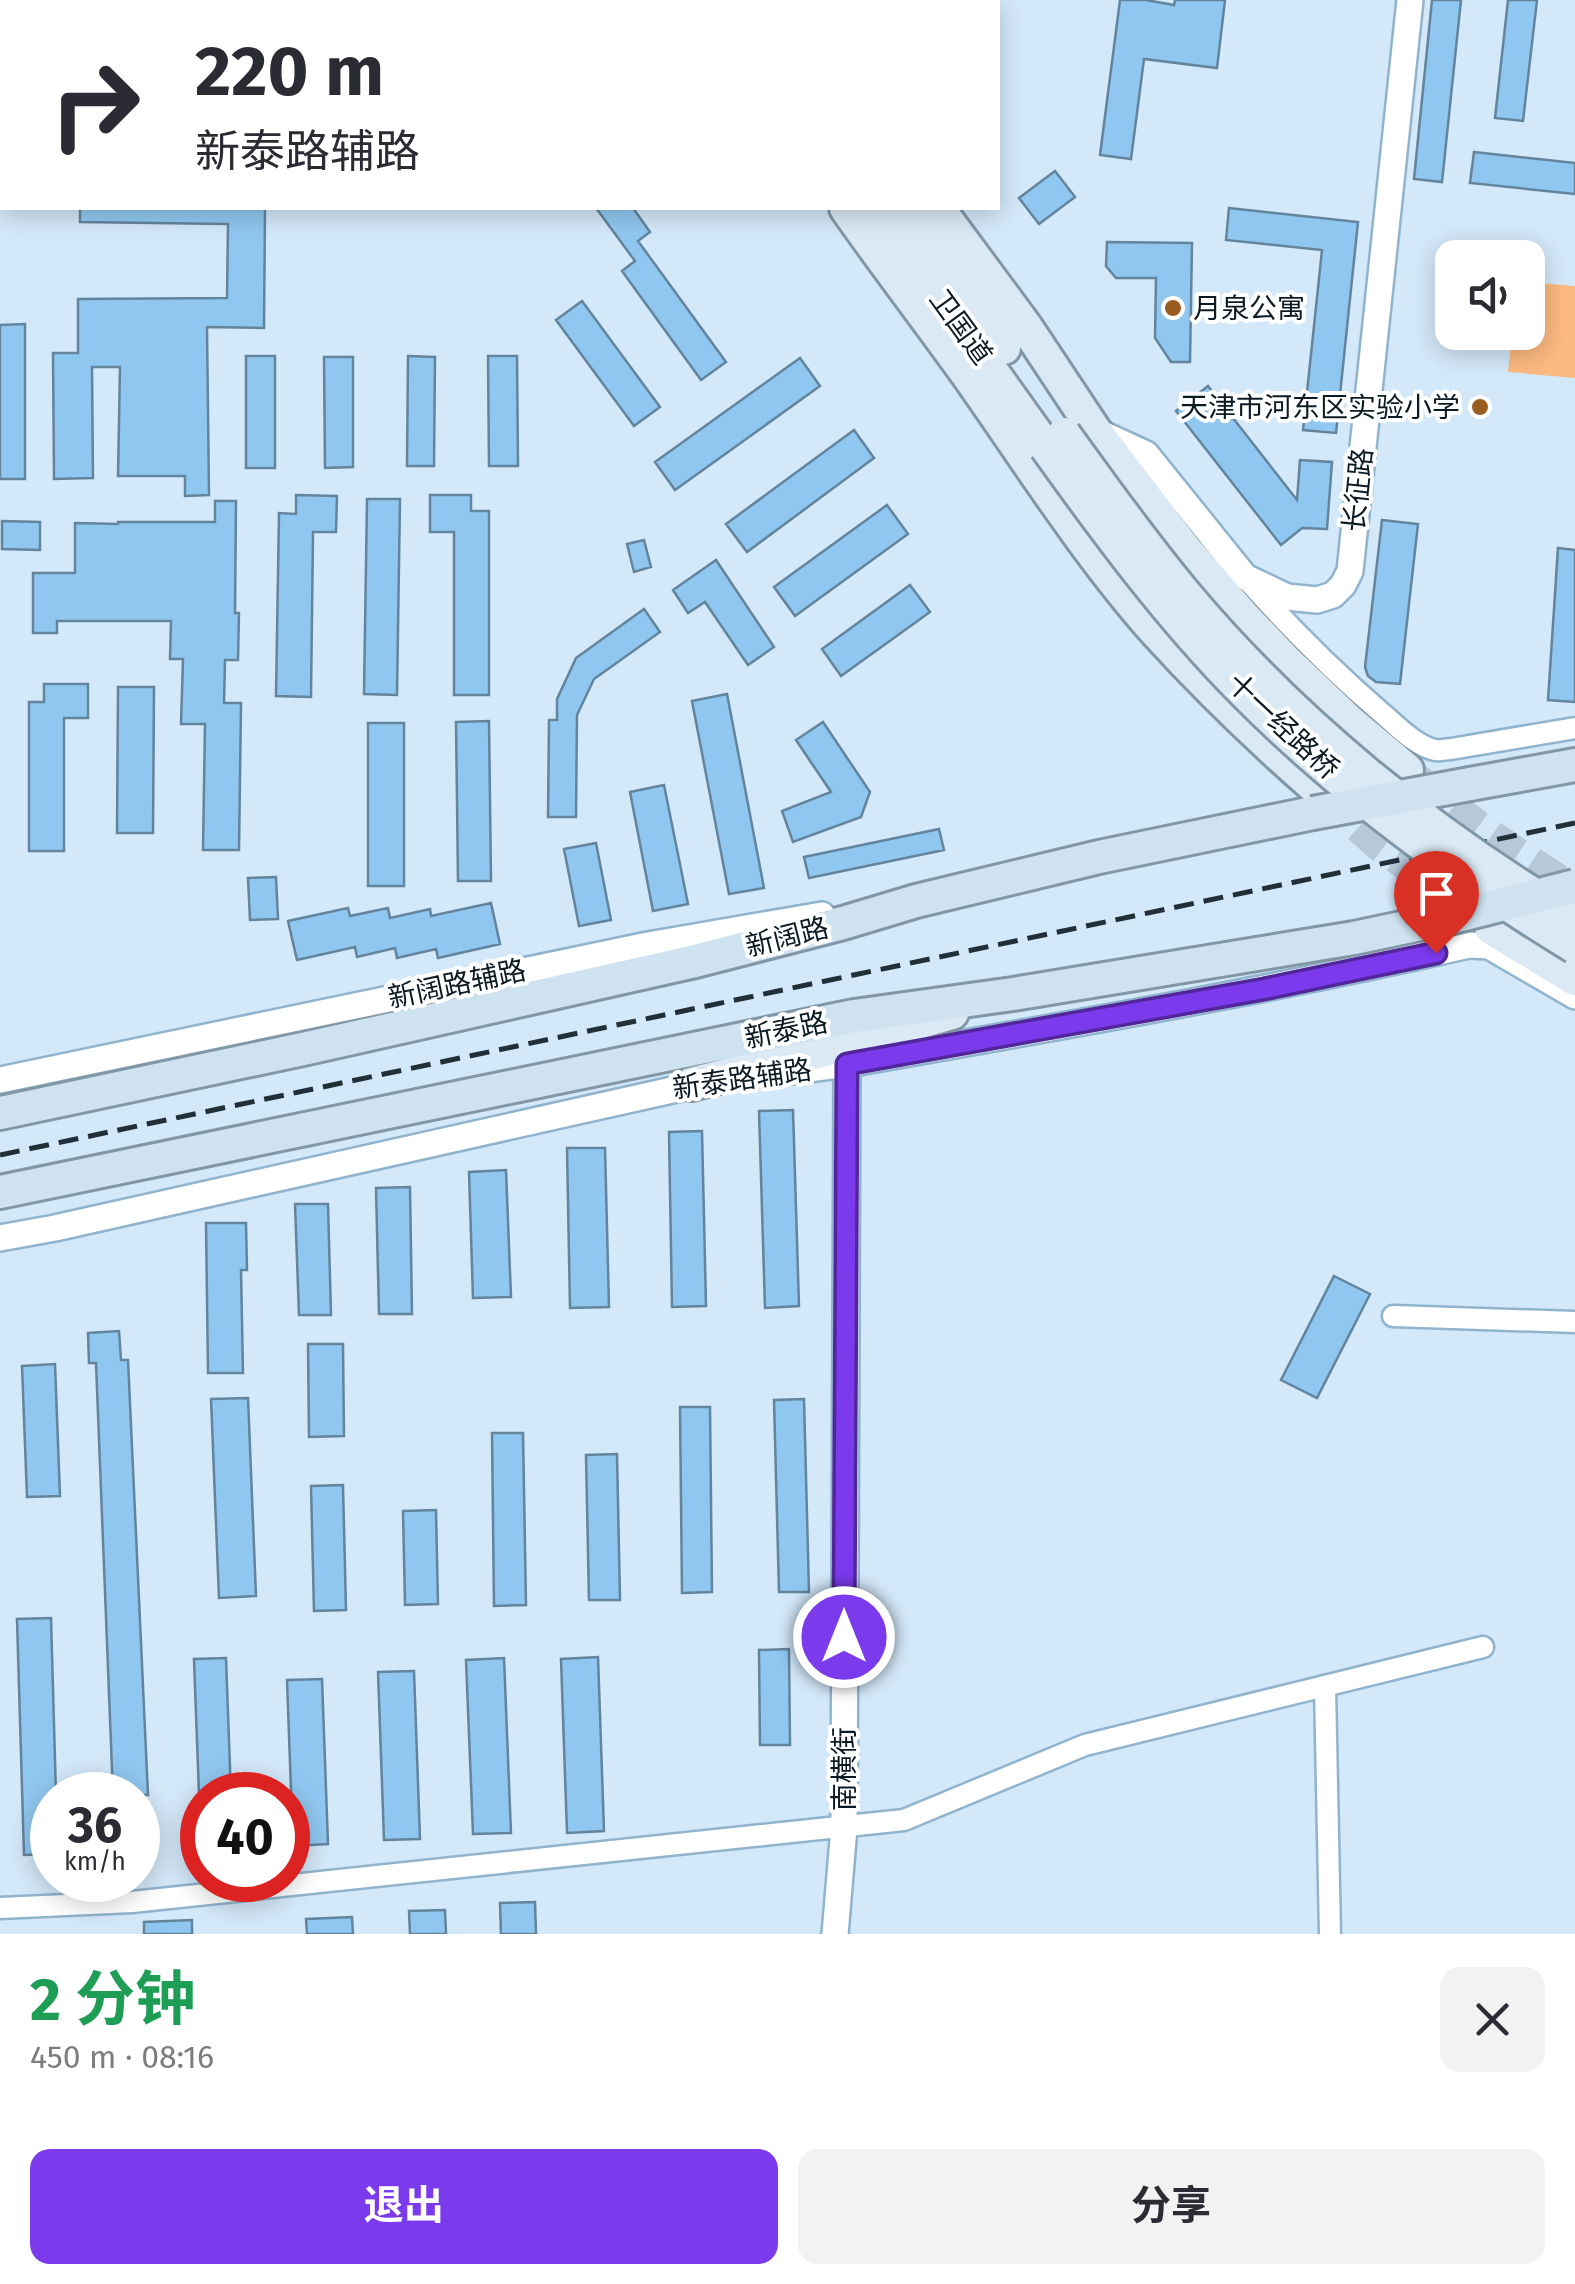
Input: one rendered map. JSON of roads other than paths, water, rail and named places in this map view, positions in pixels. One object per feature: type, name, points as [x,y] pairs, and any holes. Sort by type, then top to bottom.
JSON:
[{"type":"highway","name":"新阔路","points":[[0,1113],[690,962],[1314,801],[1470,784],[1575,764]]},
{"type":"highway","name":"新泰路","points":[[0,1192],[854,1016],[1354,938],[1575,886]]},
{"type":"main road","points":[[847,210],[968,376],[1184,548],[1243,616],[1337,710],[1406,770]]},
{"type":"main road","name":"卫国道","points":[[877,210],[1060,447]]},
{"type":"main road","name":"卫国道","points":[[905,210],[1060,447]]},
{"type":"main road","points":[[939,210],[1026,327],[1060,447],[1112,579],[1156,632],[1314,801]]},
{"type":"main road","name":"十一经路桥","points":[[1060,447],[1258,673],[1367,773],[1442,832],[1575,920]]},
{"type":"main road","name":"十一经路桥","points":[[1060,447],[1107,532],[1242,690],[1415,841],[1575,947]]},
{"type":"main road","points":[[1490,937],[1575,978]]},
{"type":"main road","points":[[691,1084],[829,1049],[1013,994]]},
{"type":"street","name":"长征路","points":[[1060,447],[1146,454],[1245,578],[1288,597],[1317,600],[1333,594],[1343,584],[1350,570],[1410,0]]},
{"type":"street","points":[[1245,578],[1354,690],[1420,743],[1435,750],[1575,728]]},
{"type":"street","name":"新阔路辅路","points":[[0,1080],[648,945],[916,901]]},
{"type":"street","points":[[1490,937],[1575,996]]},
{"type":"street","name":"新泰路辅路","points":[[0,1238],[691,1084],[847,1064],[1337,975],[1469,946],[1490,937]]},
{"type":"street","name":"南横街","points":[[835,1934],[844,1828],[847,1064]]},
{"type":"street","points":[[1393,1316],[1575,1322]]},
{"type":"street","points":[[0,1908],[132,1902],[904,1820],[1085,1745],[1483,1646]]},
{"type":"street","points":[[1325,1687],[1330,1934]]},
{"type":"tunnel","points":[[1415,778],[1493,837],[1575,890]]},
{"type":"tunnel","points":[[1323,795],[1378,844],[1488,925]]},
{"type":"railway","points":[[0,1155],[1575,823]]},
{"type":"place","name":"月泉公寓","points":[[1173,308]]},
{"type":"place","name":"天津市河东区实验小学","points":[[1480,407]]}]
